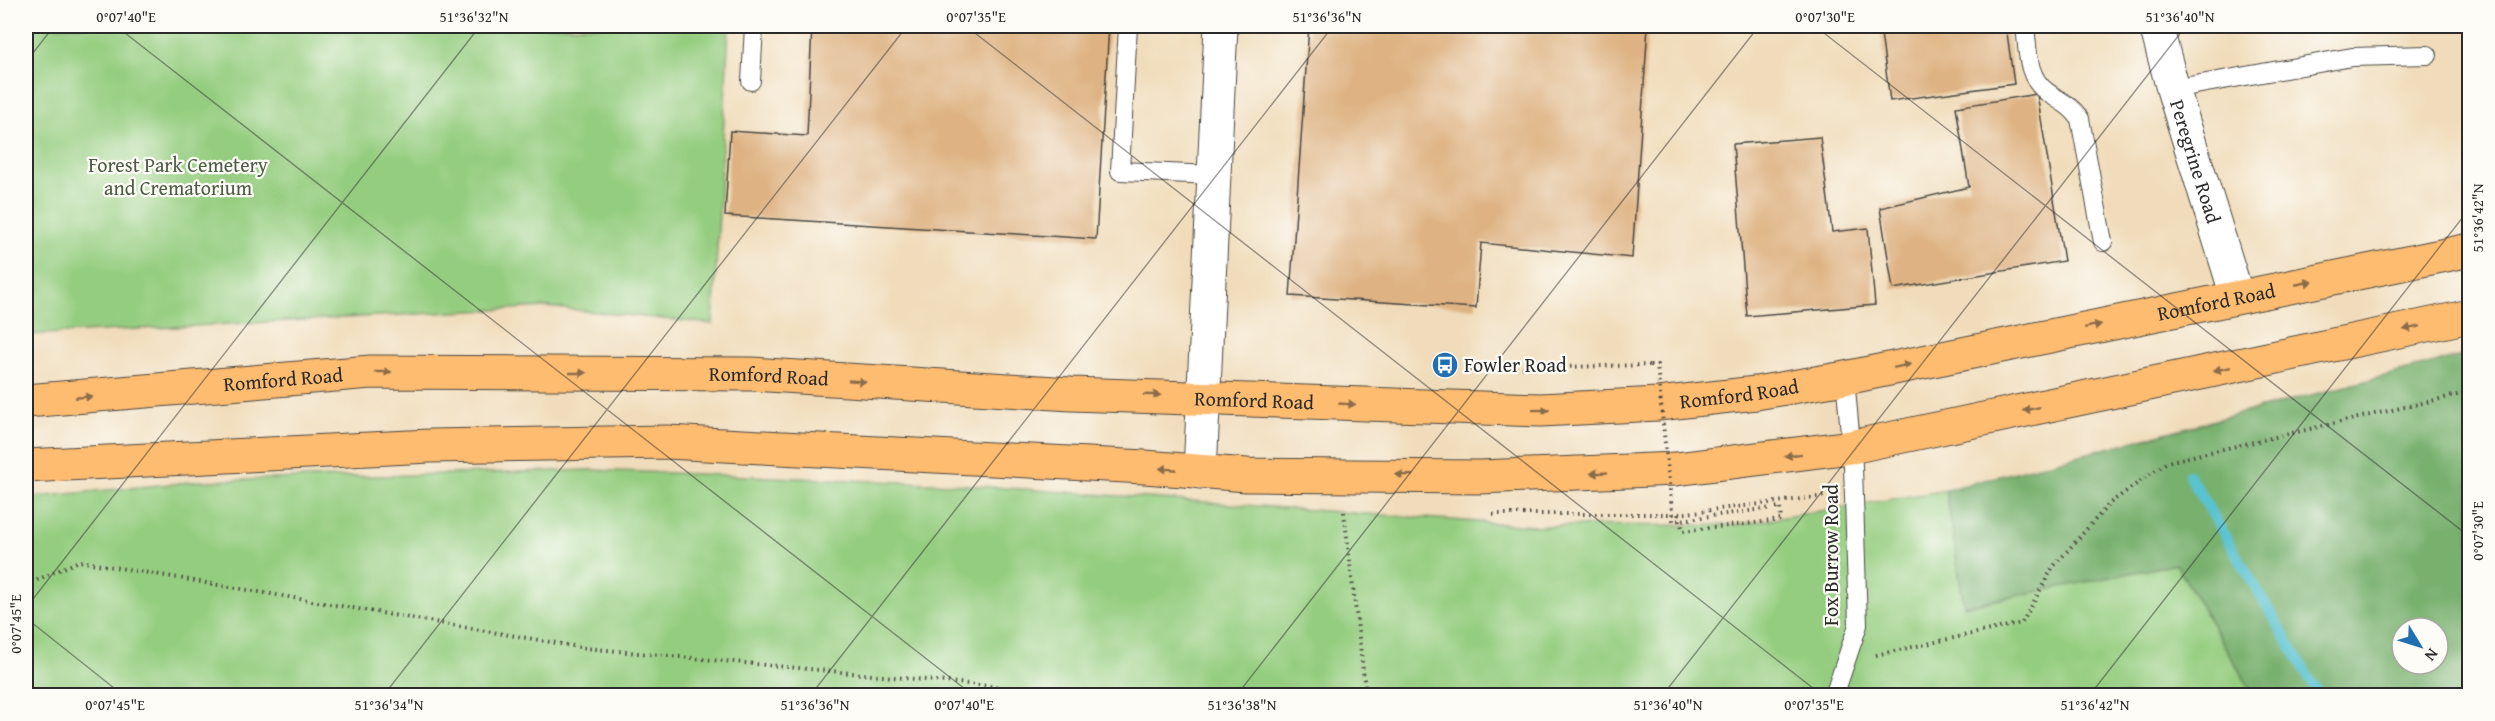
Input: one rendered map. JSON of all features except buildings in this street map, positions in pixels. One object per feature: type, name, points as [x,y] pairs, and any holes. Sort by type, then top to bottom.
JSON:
[{"type":"main road","name":"Romford Road","points":[[26,401],[371,372],[752,374],[1071,394],[1203,397],[1379,406],[1541,410],[1658,404],[1756,393],[1845,378],[2469,250]]},
{"type":"main road","points":[[26,466],[430,446],[668,442],[1145,466],[1247,475],[1480,477],[1676,469],[1851,447],[2469,316]]},
{"type":"street","points":[[1200,472],[1221,26]]},
{"type":"street","name":"Peregrine Road","points":[[2156,26],[2237,296]]},
{"type":"lane","points":[[751,81],[754,26]]},
{"type":"lane","points":[[1128,26],[1120,171],[1214,175]]},
{"type":"lane","points":[[2025,26],[2032,74],[2037,84],[2074,110],[2080,119],[2103,242]]},
{"type":"lane","points":[[2173,88],[2352,57],[2428,55]]},
{"type":"lane","name":"Fox Burrow Road","points":[[1834,696],[1858,625],[1854,493],[1845,378]]},
{"type":"path","points":[[1471,369],[1657,365],[1673,521],[1780,507],[1781,520],[1683,531],[1678,514],[1854,493]]},
{"type":"path","points":[[1846,662],[2022,623],[2053,567],[2110,503],[2167,462],[2469,392]]},
{"type":"path","points":[[1345,518],[1366,696]]},
{"type":"path","points":[[26,585],[79,561],[585,648],[1096,696]]},
{"type":"green space","name":"Forest Park Cemetery and Crematorium","points":[[26,26],[729,26],[713,324],[546,307],[26,335]]},
{"type":"green space","points":[[2469,354],[2469,695],[2254,695],[2176,564],[1964,606],[1946,490]]},
{"type":"green space","points":[[591,470],[953,484],[1534,526],[1737,525],[1946,490],[1964,606],[2176,564],[2254,695],[26,696],[26,498],[201,481]]},
{"type":"waterway","points":[[2189,475],[2320,696]]},
{"type":"place","name":"Fowler Road","points":[[1445,365]]}]
